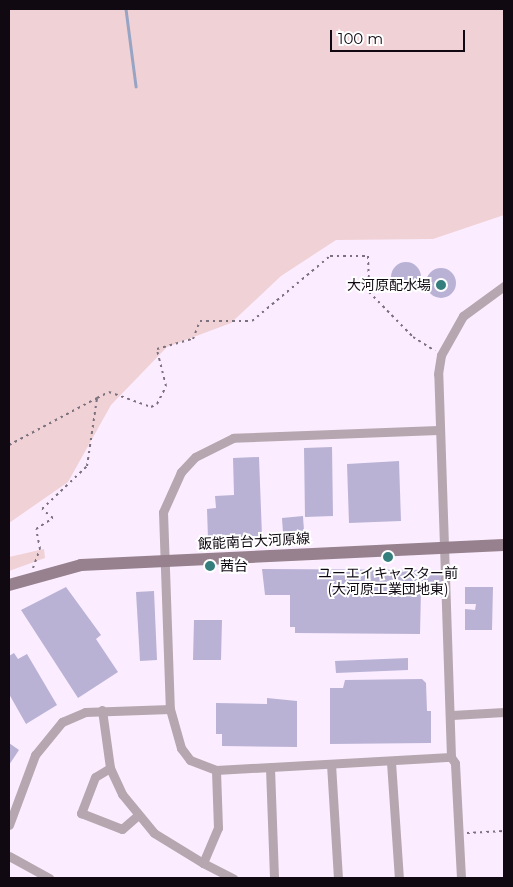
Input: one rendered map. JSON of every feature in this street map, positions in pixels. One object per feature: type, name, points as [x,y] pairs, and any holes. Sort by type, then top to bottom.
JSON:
[{"type":"street","points":[[461,878],[456,763],[451,757],[452,715],[438,430],[441,355],[463,316],[504,286]]},
{"type":"street","points":[[438,430],[234,438],[212,446],[181,472],[169,494],[163,512],[170,709],[181,748],[190,760],[216,770],[391,762],[451,757]]},
{"type":"street","name":"飯能南台大河原線","points":[[9,585],[30,576],[81,565],[504,545]]},
{"type":"street","points":[[9,824],[35,755],[50,732],[72,716],[102,710],[170,709]]},
{"type":"street","points":[[102,710],[110,768],[137,816],[174,849],[233,878]]},
{"type":"street","points":[[452,715],[504,712]]},
{"type":"street","points":[[391,762],[399,878]]},
{"type":"street","points":[[331,764],[338,878]]},
{"type":"street","points":[[110,768],[95,776],[81,813],[122,829],[137,816]]},
{"type":"street","points":[[270,768],[274,878]]},
{"type":"street","points":[[203,863],[218,828],[216,770]]},
{"type":"street","points":[[9,856],[49,878]]},
{"type":"path","points":[[9,446],[109,392],[151,407],[158,404],[166,386],[157,349],[189,341],[200,321],[208,318],[230,324],[252,321],[330,256],[368,256],[369,292],[414,337],[441,355]]},
{"type":"path","points":[[30,576],[40,549],[36,529],[53,518],[42,509],[87,466],[97,398]]},
{"type":"path","points":[[459,833],[504,832]]},
{"type":"shaded area","points":[[9,9],[504,9],[504,215],[433,239],[336,240],[281,276],[231,323],[167,347],[111,405],[68,482],[9,523]]},
{"type":"shaded area","points":[[44,549],[45,558],[9,571],[9,557]]},
{"type":"building","name":"大河原配水場","points":[[406,262],[417,266],[421,277],[417,288],[406,292],[395,288],[391,277],[395,266]]},
{"type":"building","name":"大河原配水場","points":[[441,268],[452,272],[456,283],[452,294],[441,298],[430,294],[426,283],[430,272]]},
{"type":"building","points":[[332,447],[333,516],[305,517],[304,448]]},
{"type":"building","points":[[259,457],[262,536],[208,539],[207,509],[216,508],[215,496],[234,495],[233,458]]},
{"type":"building","points":[[399,461],[401,521],[349,523],[347,464]]},
{"type":"building","points":[[303,516],[304,531],[283,533],[282,518]]},
{"type":"building","points":[[262,569],[442,570],[442,590],[421,590],[420,634],[295,633],[295,627],[290,627],[290,595],[265,595]]},
{"type":"building","points":[[66,587],[101,635],[96,639],[118,672],[78,698],[21,610]]},
{"type":"building","points":[[465,587],[493,587],[492,630],[465,630],[465,609],[475,610],[476,604],[465,604]]},
{"type":"building","points":[[154,591],[157,660],[140,661],[136,592]]},
{"type":"building","points":[[194,620],[222,620],[221,660],[193,660]]},
{"type":"building","points":[[14,653],[18,659],[27,654],[57,705],[26,724],[9,694],[9,656]]},
{"type":"building","points":[[408,658],[408,670],[336,673],[335,661]]},
{"type":"building","points":[[422,679],[426,683],[427,711],[431,711],[431,743],[330,744],[330,688],[343,688],[345,680]]},
{"type":"building","points":[[267,698],[297,701],[297,747],[222,746],[222,734],[216,734],[216,703],[267,704]]},
{"type":"building","points":[[9,743],[19,750],[9,765]]},
{"type":"waterway","points":[[126,9],[136,86]]},
{"type":"place","name":"大河原配水場","points":[[441,285]]},
{"type":"place","name":"ユーエイキャスター前 (大河原工業団地東)","points":[[388,557]]},
{"type":"place","name":"茜台","points":[[210,566]]}]
